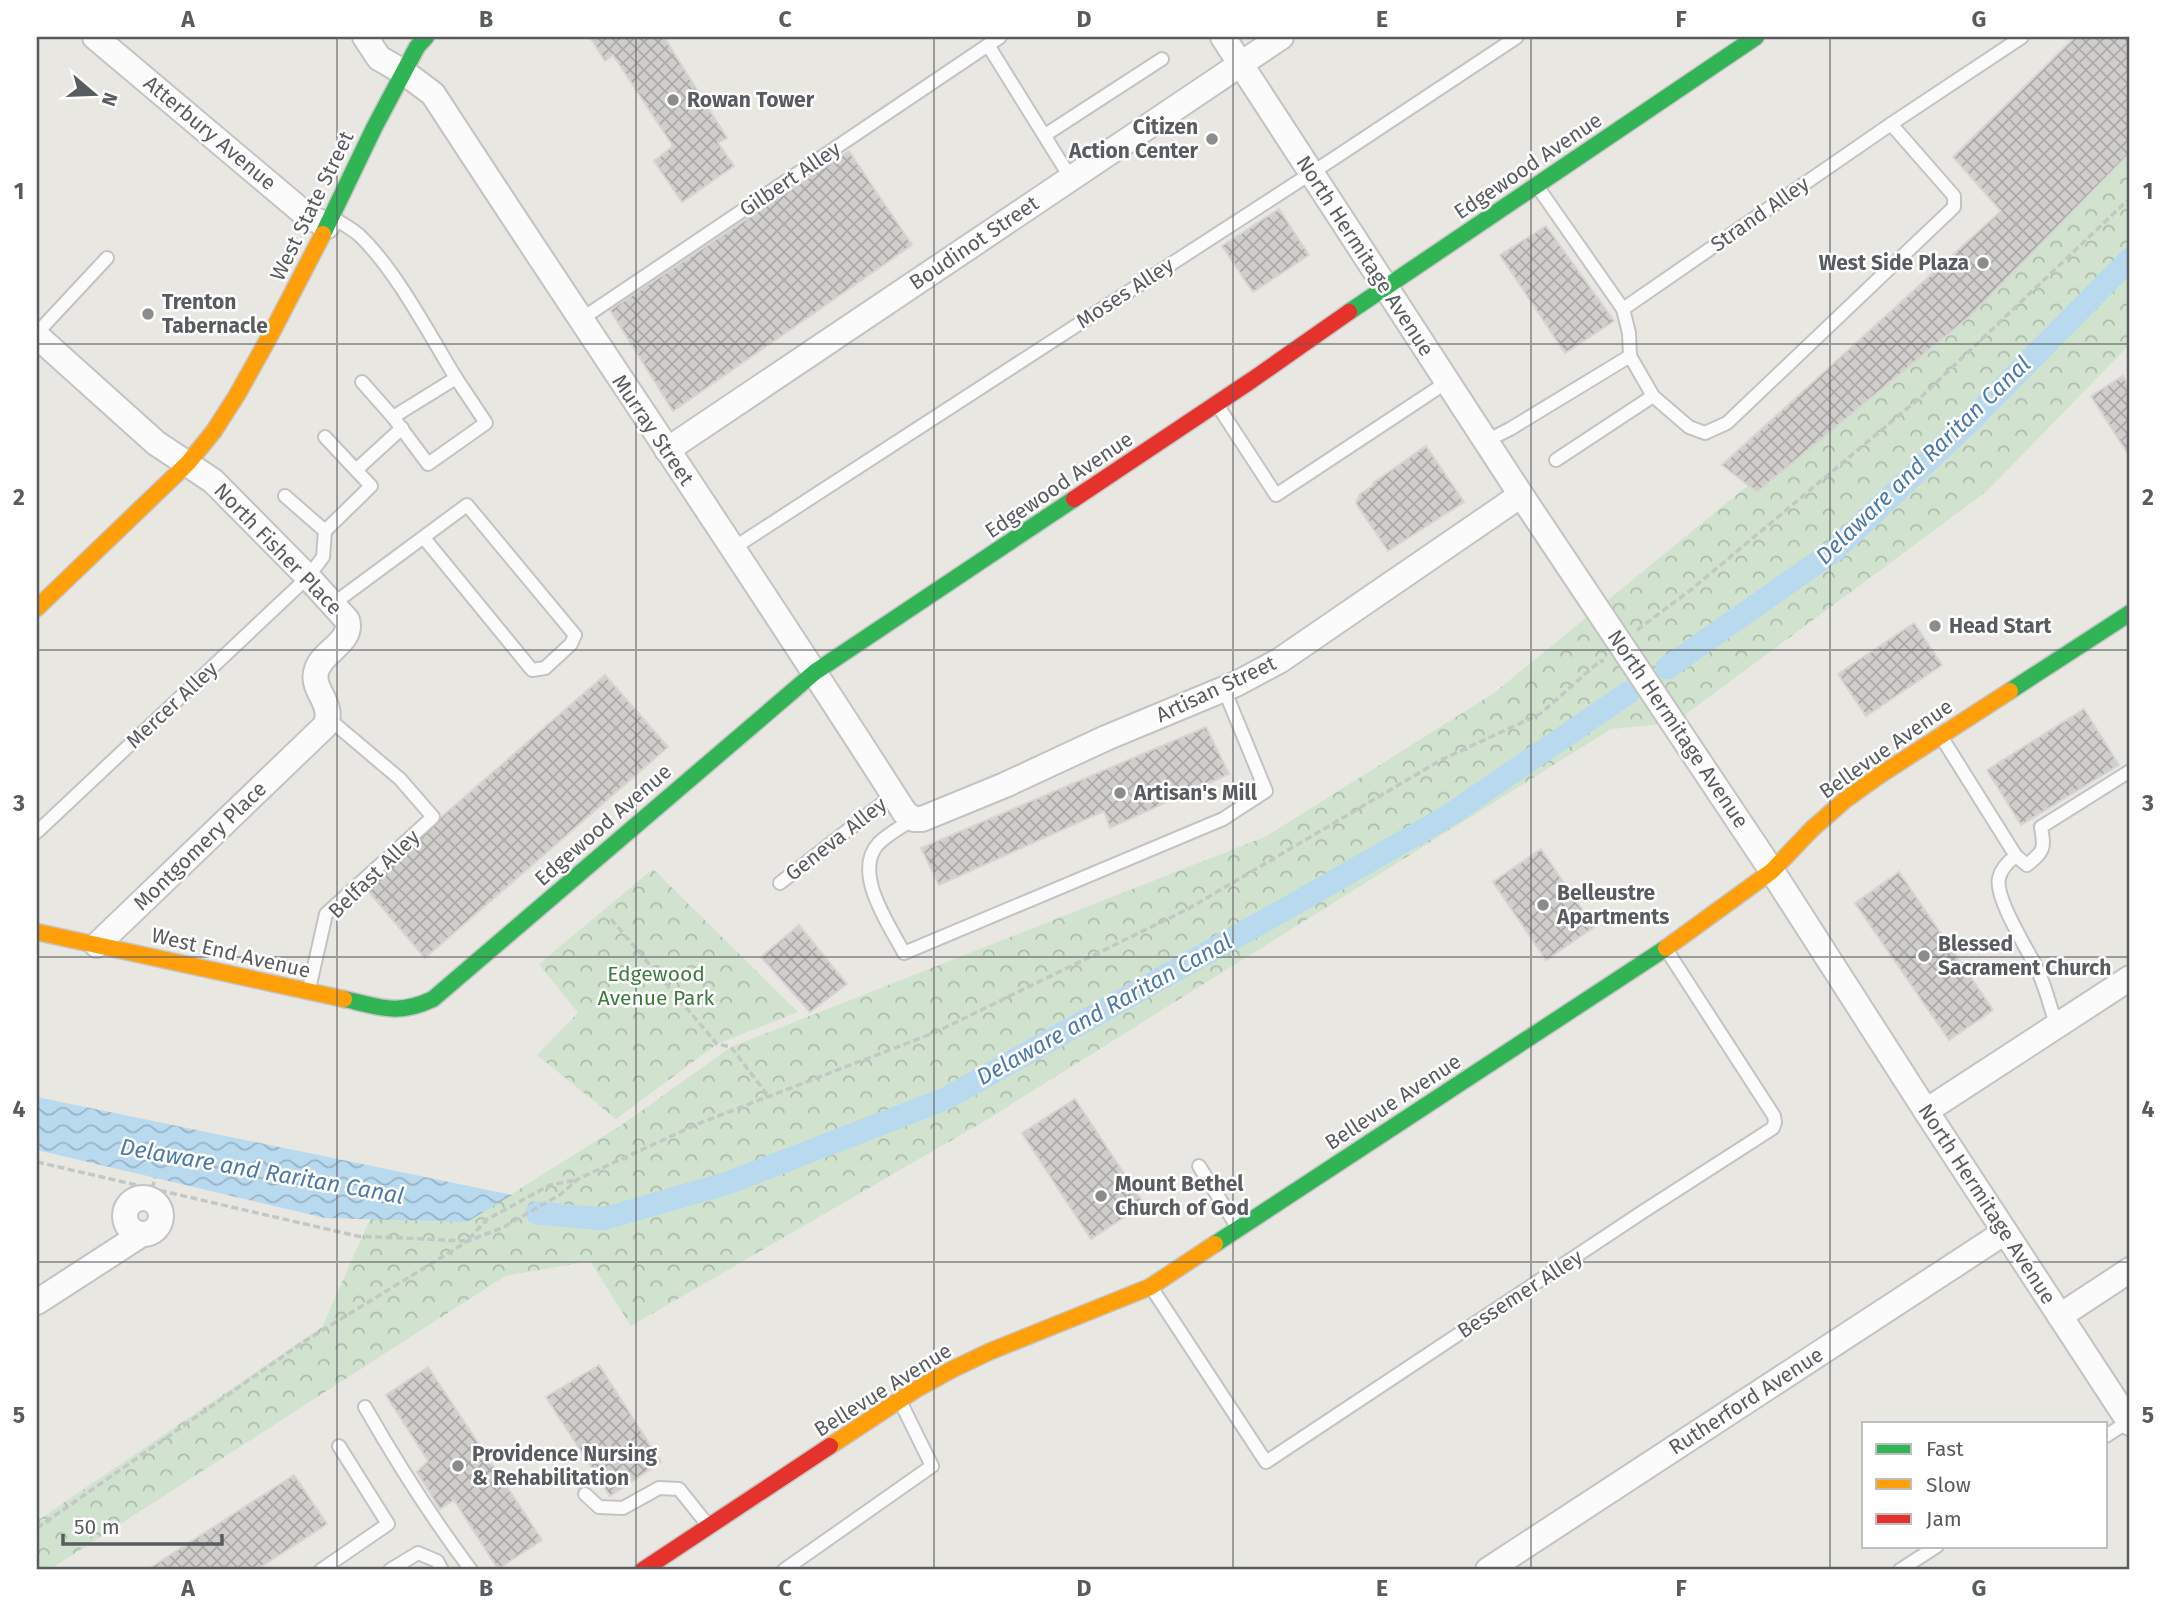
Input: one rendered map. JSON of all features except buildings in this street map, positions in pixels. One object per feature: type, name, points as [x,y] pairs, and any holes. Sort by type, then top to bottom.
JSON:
[{"type":"street","name":"Atterbury Avenue","points":[[95,37],[305,214],[330,221]]},
{"type":"street","name":"Murray Street","points":[[365,37],[379,58],[433,94],[893,794]]},
{"type":"street","name":"West State Street","points":[[37,608],[187,463],[214,431],[237,395],[330,221],[374,128],[417,47],[426,37]]},
{"type":"street","name":"North Hermitage Avenue","points":[[1223,37],[1521,495],[1619,657],[1654,697],[1772,871],[2129,1422]]},
{"type":"street","name":"Boudinot Street","points":[[667,450],[1281,37]]},
{"type":"street","name":"Edgewood Avenue","points":[[416,1007],[433,999],[815,672],[1217,404],[1385,287],[1756,37]]},
{"type":"street","name":"North Fisher Place","points":[[37,335],[156,443],[213,481],[308,576],[347,620],[348,633],[316,670],[316,682],[329,710],[329,719]]},
{"type":"street","name":"Artisan Street","points":[[914,818],[922,819],[1005,785],[1107,738],[1224,690],[1279,661],[1521,495]]},
{"type":"street","name":"Bellevue Avenue","points":[[643,1570],[953,1369],[990,1351],[1100,1310],[1150,1287],[1666,948],[1772,871],[1812,829],[1845,800],[2130,613]]},
{"type":"street","name":"Montgomery Place","points":[[97,945],[326,726],[329,719]]},
{"type":"street","points":[[893,794],[905,813],[914,818]]},
{"type":"street","name":"West End Avenue","points":[[37,932],[395,1010],[416,1007]]},
{"type":"street","points":[[1926,1111],[2130,978]]},
{"type":"street","points":[[37,1302],[142,1234],[130,1228],[125,1220],[126,1210],[135,1199],[144,1198],[152,1188]]},
{"type":"street","name":"Rutherford Avenue","points":[[1488,1570],[2005,1232]]},
{"type":"street","points":[[2060,1316],[2130,1270]]},
{"type":"lane","name":"Gilbert Alley","points":[[580,320],[1000,37]]},
{"type":"lane","name":"Moses Alley","points":[[732,549],[1517,37]]},
{"type":"lane","name":"Strand Alley","points":[[1623,309],[2022,37]]},
{"type":"lane","points":[[988,45],[1070,177]]},
{"type":"lane","points":[[1045,135],[1162,59]]},
{"type":"lane","points":[[1537,186],[1623,309],[1629,333],[1630,356],[1653,396],[1689,427],[1705,433],[1727,423],[1954,207],[1954,197],[1891,124]]},
{"type":"lane","points":[[330,221],[356,233],[390,274],[486,423],[428,464],[402,428],[362,382]]},
{"type":"lane","points":[[37,335],[107,258]]},
{"type":"lane","points":[[1486,441],[1630,356]]},
{"type":"lane","points":[[393,417],[456,378]]},
{"type":"lane","points":[[1217,404],[1276,495],[1447,382]]},
{"type":"lane","points":[[1556,460],[1653,396]]},
{"type":"lane","points":[[356,470],[402,428]]},
{"type":"lane","points":[[285,496],[325,531],[372,486],[325,437]]},
{"type":"lane","points":[[333,604],[467,505],[575,635],[571,644],[545,668],[532,670],[424,538]]},
{"type":"lane","name":"Mercer Alley","points":[[37,832],[308,576],[323,556],[325,531]]},
{"type":"lane","points":[[914,818],[877,845],[869,865],[870,884],[904,953],[1223,819],[1266,791],[1224,690]]},
{"type":"lane","name":"Belfast Alley","points":[[309,992],[326,914],[433,817],[400,779],[329,719]]},
{"type":"lane","points":[[1940,736],[2016,856],[2027,865],[2042,852],[2044,842],[2041,827],[2130,771]]},
{"type":"lane","name":"Geneva Alley","points":[[780,883],[893,794]]},
{"type":"lane","points":[[2016,856],[1999,878],[2000,891],[2038,970],[2057,1026]]},
{"type":"lane","name":"Bessemer Alley","points":[[1150,1287],[1266,1462],[1773,1128],[1774,1116],[1666,948]]},
{"type":"lane","points":[[1199,1166],[1239,1228]]},
{"type":"lane","points":[[784,1570],[932,1466],[900,1401]]},
{"type":"lane","points":[[365,1407],[386,1444],[471,1570]]},
{"type":"lane","points":[[2108,1435],[2129,1422]]},
{"type":"lane","points":[[321,1570],[388,1524],[339,1446]]},
{"type":"lane","points":[[585,1494],[599,1507],[623,1508],[659,1488],[679,1489],[710,1527]]},
{"type":"lane","points":[[1900,1570],[1934,1548]]},
{"type":"lane","points":[[390,1570],[418,1553],[437,1561],[442,1570]]},
{"type":"path","points":[[1636,631],[1692,589],[1921,397],[2130,198]]},
{"type":"path","points":[[468,1241],[486,1220],[550,1185],[578,1179],[700,1123],[936,1032],[1188,909],[1441,761],[1540,714],[1600,661],[1619,657]]},
{"type":"path","points":[[611,919],[717,1044],[731,1047],[769,1097]]},
{"type":"path","points":[[37,1162],[356,1236],[468,1241]]},
{"type":"path","points":[[37,1528],[305,1340],[468,1241],[502,1228],[561,1194],[578,1179]]},
{"type":"green space","points":[[2130,143],[2130,344],[1987,491],[1674,723],[1611,729],[983,1122],[631,1326],[590,1261],[505,1276],[49,1570],[37,1570],[37,1521],[322,1327],[370,1219],[467,1222],[623,1124],[731,1047],[1267,836],[1494,693],[1941,328]]},
{"type":"green space","name":"Edgewood Avenue Park","points":[[653,869],[798,1012],[717,1044],[616,1119],[537,1055],[578,1013],[539,964]]},
{"type":"water","points":[[37,1097],[512,1195],[467,1222],[325,1218],[37,1150]]},
{"type":"waterway","name":"Delaware and Raritan Canal","points":[[1667,668],[1835,550],[1971,420],[2130,259]]},
{"type":"waterway","name":"Delaware and Raritan Canal","points":[[537,1213],[603,1219],[728,1183],[945,1099],[1448,816],[1628,693]]},
{"type":"traffic: fast","points":[[323,234],[374,128],[417,47],[426,37]]},
{"type":"traffic: fast","points":[[1349,312],[1756,37]]},
{"type":"traffic: fast","points":[[344,999],[399,1009],[433,999],[815,672],[1074,499]]},
{"type":"traffic: fast","points":[[2010,691],[2130,613]]},
{"type":"traffic: fast","points":[[1215,1244],[1666,948]]},
{"type":"traffic: slow","points":[[37,608],[188,463],[214,431],[271,334],[323,234]]},
{"type":"traffic: slow","points":[[1666,948],[1772,871],[1812,829],[1845,800],[2010,691]]},
{"type":"traffic: slow","points":[[37,932],[344,999]]},
{"type":"traffic: slow","points":[[830,1446],[915,1390],[953,1369],[1150,1287],[1215,1244]]},
{"type":"traffic: jam","points":[[1074,499],[1349,312]]},
{"type":"traffic: jam","points":[[643,1570],[830,1446]]},
{"type":"place","name":"Rowan Tower","points":[[673,100]]},
{"type":"place","name":"Citizen Action Center","points":[[1212,139]]},
{"type":"place","name":"West Side Plaza","points":[[1983,263]]},
{"type":"place","name":"Trenton Tabernacle","points":[[148,314]]},
{"type":"place","name":"Head Start","points":[[1935,626]]},
{"type":"place","name":"Artisan's Mill","points":[[1120,793]]},
{"type":"place","name":"Belleustre Apartments","points":[[1543,905]]},
{"type":"place","name":"Blessed Sacrament Church","points":[[1924,956]]},
{"type":"place","name":"Mount Bethel Church of God","points":[[1101,1196]]},
{"type":"place","name":"Providence Nursing & Rehabilitation","points":[[458,1466]]}]
